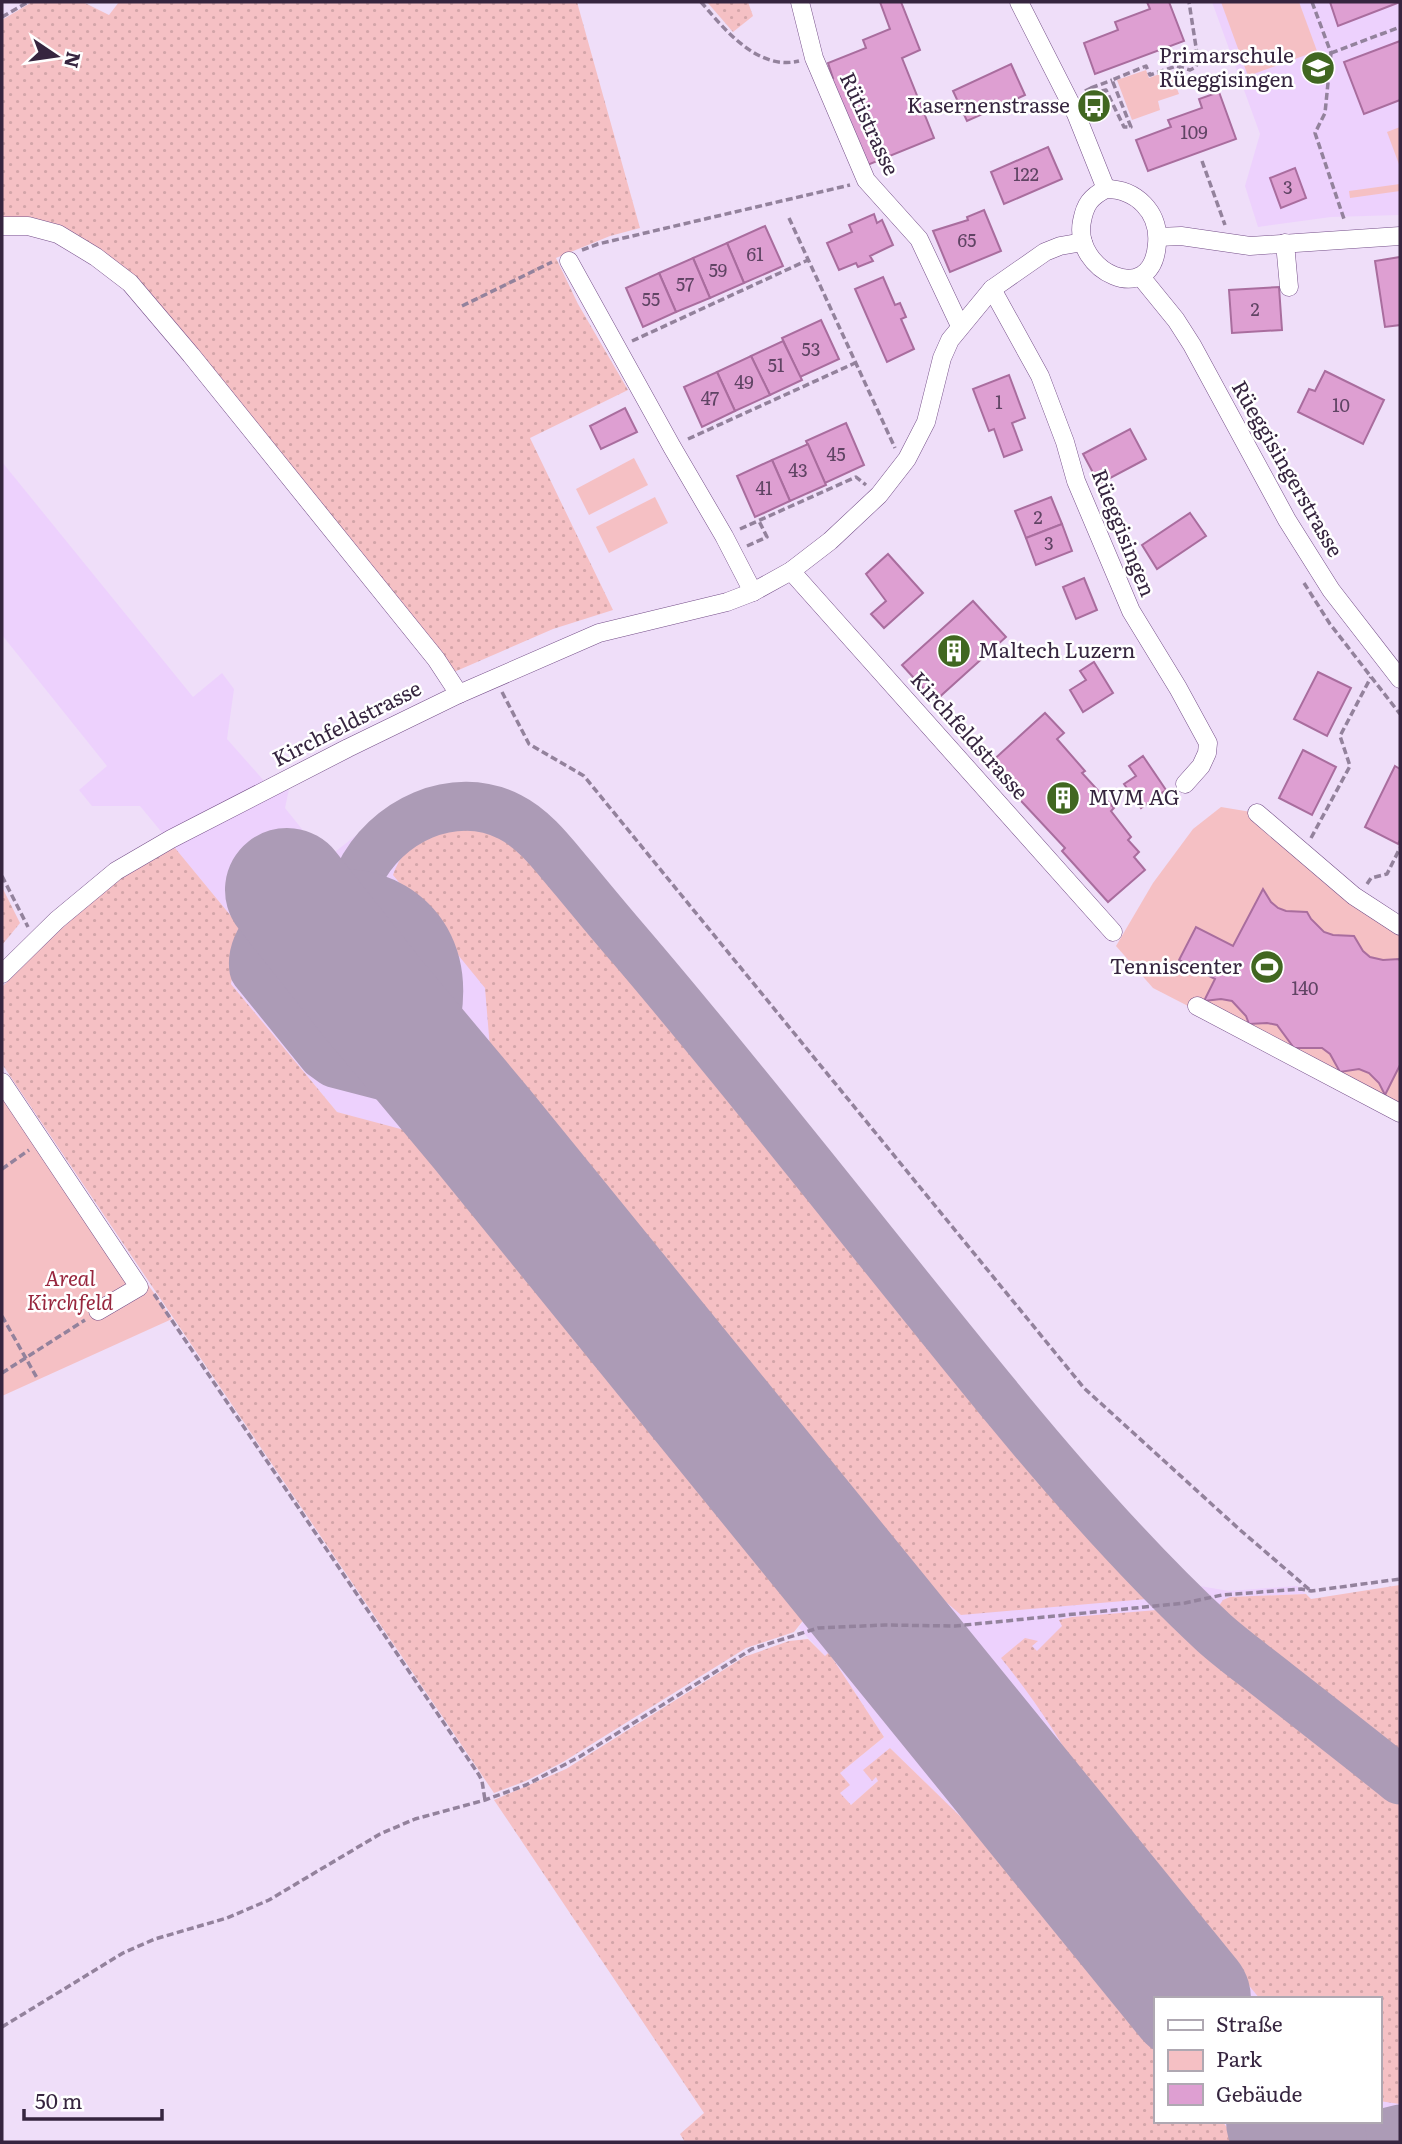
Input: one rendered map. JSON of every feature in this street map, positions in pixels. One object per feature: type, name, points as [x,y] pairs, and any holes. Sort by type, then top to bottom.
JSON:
[{"type":"street","name":"Rütistrasse","points":[[800,2],[814,58],[866,180],[919,239],[960,326]]},
{"type":"street","points":[[1019,2],[1076,114],[1105,189]]},
{"type":"street","points":[[1105,189],[1128,192],[1146,205],[1154,220],[1158,237],[1155,259],[1141,277],[1132,280],[1123,278],[1101,269],[1091,259],[1083,242],[1081,227],[1084,210],[1094,195],[1105,189]]},
{"type":"street","points":[[2,226],[28,226],[58,234],[96,257],[130,283],[436,659],[459,694]]},
{"type":"street","points":[[1158,237],[1181,236],[1250,246],[1400,236]]},
{"type":"street","name":"Kirchfeldstrasse","points":[[2,974],[96,886],[146,853],[359,742],[459,694],[599,633],[727,602],[753,592],[792,571],[830,541],[879,495],[907,459],[926,422],[942,358],[960,326],[992,289],[1045,252],[1059,246],[1083,242]]},
{"type":"street","points":[[1285,243],[1289,286]]},
{"type":"street","points":[[568,258],[753,592]]},
{"type":"street","name":"Rüeggisingerstrasse","points":[[1141,277],[1176,320],[1192,345],[1287,520],[1331,590],[1400,679]]},
{"type":"street","name":"Rüeggisingen","points":[[992,289],[1040,376],[1065,442],[1076,481],[1131,611],[1208,743],[1201,766],[1185,784]]},
{"type":"street","name":"Kirchfeldstrasse","points":[[792,571],[1112,932]]},
{"type":"street","points":[[1257,813],[1354,896],[1400,926]]},
{"type":"street","points":[[1197,1006],[1400,1113]]},
{"type":"street","points":[[2,1082],[139,1287],[98,1311]]},
{"type":"path","points":[[2,17],[28,2]]},
{"type":"path","points":[[701,2],[754,54],[787,64],[814,58]]},
{"type":"path","points":[[1085,90],[1146,66],[1150,75],[1176,66],[1190,69],[1196,67],[1198,60],[1189,2]]},
{"type":"path","points":[[1312,2],[1331,53],[1325,113],[1315,133],[1345,219],[1346,229]]},
{"type":"path","points":[[1331,53],[1400,27]]},
{"type":"path","points":[[1091,88],[1093,93],[1106,90],[1124,127],[1131,127],[1112,80]]},
{"type":"path","points":[[1202,161],[1227,230]]},
{"type":"path","points":[[462,306],[598,243],[866,180]]},
{"type":"path","points":[[789,218],[893,446],[907,459]]},
{"type":"path","points":[[624,345],[808,260]]},
{"type":"path","points":[[681,443],[855,363]]},
{"type":"path","points":[[733,533],[856,477],[879,495]]},
{"type":"path","points":[[742,548],[767,537],[759,521]]},
{"type":"path","points":[[1307,846],[1350,766],[1340,736],[1371,677]]},
{"type":"path","points":[[496,679],[529,744],[584,776],[1084,1388],[1311,1591]]},
{"type":"path","points":[[1362,892],[1371,878],[1387,874],[1400,848]]},
{"type":"path","points":[[2,876],[35,941]]},
{"type":"path","points":[[2,1169],[42,1140]]},
{"type":"path","points":[[149,1288],[479,1775],[485,1800]]},
{"type":"path","points":[[2,1373],[98,1311]]},
{"type":"path","points":[[2,1316],[37,1378]]},
{"type":"path","points":[[2,2027],[123,1953],[155,1939],[227,1918],[269,1900],[380,1834],[415,1819],[526,1786],[579,1757],[752,1649],[818,1628],[955,1626],[1185,1603],[1222,1595],[1301,1589],[1311,1591],[1400,1579]]},
{"type":"shaded area","name":"Primarschule Rüeggisingen","points":[[1212,2],[1400,2],[1400,215],[1331,217],[1258,227],[1245,186],[1260,134]]},
{"type":"shaded area","points":[[2,462],[193,697],[222,673],[234,689],[227,739],[265,782],[278,774],[289,789],[285,808],[326,859],[397,803],[440,787],[481,784],[504,792],[535,809],[559,832],[571,856],[1075,1470],[1182,1583],[1229,1591],[1297,1586],[1306,1594],[1230,1597],[1214,1613],[1300,1686],[1400,1765],[1400,2142],[1235,2142],[1224,2123],[1381,2123],[1381,1997],[1154,1997],[1154,2040],[997,1852],[890,1748],[872,1780],[876,1777],[879,1780],[851,1805],[839,1793],[840,1773],[884,1737],[831,1656],[825,1656],[799,1628],[805,1618],[408,1132],[337,1112],[231,984],[240,927],[140,806],[92,806],[79,790],[107,766],[2,635]]},
{"type":"green space","points":[[32,2],[83,2],[109,15],[119,2],[577,2],[640,228],[610,236],[556,258],[578,304],[628,390],[530,438],[613,610],[553,629],[454,672],[107,259],[2,220],[2,20]]},
{"type":"green space","points":[[707,2],[748,2],[753,16],[733,32]]},
{"type":"green space","points":[[1221,2],[1299,2],[1317,51],[1248,76]]},
{"type":"green space","points":[[1146,70],[1149,78],[1170,70],[1179,94],[1158,101],[1160,110],[1132,120],[1117,80]]},
{"type":"green space","points":[[1400,127],[1400,167],[1387,132]]},
{"type":"green space","points":[[1400,184],[1400,191],[1350,198],[1349,191]]},
{"type":"green space","points":[[634,458],[648,485],[589,515],[576,489]]},
{"type":"green space","points":[[655,497],[668,523],[609,553],[596,527]]},
{"type":"green space","name":"Tenniscenter","points":[[1221,807],[1257,813],[1400,926],[1400,1115],[1153,988],[1116,946],[1153,883],[1193,829]]},
{"type":"green space","points":[[472,822],[499,829],[523,842],[1077,1517],[1158,1598],[961,1615],[908,1569],[491,1060],[485,988],[393,875],[405,852],[424,836],[447,826]]},
{"type":"green space","points":[[175,848],[240,927],[231,984],[337,1112],[408,1131],[805,1618],[794,1632],[746,1648],[563,1762],[526,1781],[494,1793],[2,1064],[2,987],[105,891],[151,859]]},
{"type":"green space","points":[[2,887],[20,923],[2,945]]},
{"type":"green space","name":"Areal Kirchfeld","points":[[2,1075],[172,1319],[2,1396]]},
{"type":"green space","points":[[1400,1585],[1400,1765],[1300,1686],[1214,1613],[1223,1600],[1230,1597],[1306,1594],[1311,1599]]},
{"type":"green space","points":[[1169,1609],[1210,1647],[1400,1798],[1400,2104],[1381,2101],[1381,1997],[1258,1997],[1084,1784],[1046,1719],[1001,1658],[1025,1638],[1038,1641],[1032,1646],[1037,1651],[1062,1626],[1059,1620]]},
{"type":"green space","points":[[808,1639],[825,1656],[828,1653],[831,1656],[884,1737],[840,1773],[850,1785],[840,1793],[851,1805],[878,1781],[876,1777],[872,1781],[863,1770],[890,1748],[997,1852],[1154,2040],[1154,2123],[1224,2123],[1235,2142],[685,2142],[680,2134],[704,2113],[494,1800],[566,1769],[744,1657],[789,1641]]},
{"type":"building","points":[[880,2],[901,2],[920,50],[902,58],[934,138],[865,166],[830,79],[833,78],[828,63],[866,48],[863,40],[890,29]]},
{"type":"building","points":[[1147,2],[1169,2],[1184,41],[1095,74],[1084,43],[1118,30],[1115,22],[1150,9]]},
{"type":"building","points":[[1330,2],[1400,2],[1338,26]]},
{"type":"building","points":[[1400,41],[1400,100],[1364,114],[1344,62]]},
{"type":"building","points":[[1011,64],[1025,95],[967,121],[953,91]]},
{"type":"building","points":[[1219,92],[1236,139],[1148,171],[1136,140],[1171,127],[1168,120],[1202,108],[1199,99]]},
{"type":"building","points":[[1048,147],[1062,179],[1004,204],[991,172]]},
{"type":"building","points":[[1295,168],[1306,198],[1281,208],[1270,178]]},
{"type":"building","points":[[984,210],[1001,251],[950,272],[933,231],[968,220],[967,217]]},
{"type":"building","points":[[874,214],[877,223],[882,220],[893,245],[870,256],[873,261],[858,267],[856,263],[839,270],[827,243],[852,232],[849,225]]},
{"type":"building","points":[[765,226],[783,266],[744,283],[727,243]]},
{"type":"building","points":[[727,243],[744,283],[710,298],[693,258]]},
{"type":"building","points":[[1400,257],[1400,325],[1385,327],[1375,261]]},
{"type":"building","points":[[693,258],[710,298],[676,312],[659,273]]},
{"type":"building","points":[[659,273],[676,312],[643,327],[626,288]]},
{"type":"building","points":[[883,277],[895,305],[900,303],[906,317],[901,319],[914,349],[887,362],[855,289]]},
{"type":"building","points":[[1279,287],[1282,330],[1232,333],[1229,290]]},
{"type":"building","points":[[821,320],[839,359],[800,377],[782,338]]},
{"type":"building","points":[[783,341],[802,380],[770,395],[751,356]]},
{"type":"building","points":[[751,356],[770,395],[735,411],[717,372]]},
{"type":"building","points":[[1325,371],[1384,400],[1363,444],[1298,412],[1309,389],[1315,391]]},
{"type":"building","points":[[717,372],[735,411],[702,427],[684,387]]},
{"type":"building","points":[[1009,375],[1025,418],[1012,423],[1022,450],[1004,457],[994,429],[989,431],[973,389]]},
{"type":"building","points":[[625,408],[637,432],[601,449],[590,426]]},
{"type":"building","points":[[846,423],[864,465],[825,483],[806,441]]},
{"type":"building","points":[[1130,429],[1146,459],[1099,484],[1083,454]]},
{"type":"building","points":[[808,444],[826,485],[790,501],[772,460]]},
{"type":"building","points":[[772,460],[790,501],[755,517],[737,476]]},
{"type":"building","points":[[1051,497],[1062,524],[1026,538],[1015,511]]},
{"type":"building","points":[[1190,513],[1206,536],[1157,569],[1142,545]]},
{"type":"building","points":[[1062,524],[1072,551],[1036,565],[1026,538]]},
{"type":"building","points":[[888,554],[923,593],[884,628],[871,614],[886,601],[866,574]]},
{"type":"building","points":[[1084,578],[1097,610],[1076,619],[1063,587]]},
{"type":"building","name":"Maltech Luzern","points":[[973,601],[1006,637],[935,701],[902,665]]},
{"type":"building","points":[[1094,662],[1113,693],[1083,712],[1070,690],[1086,680],[1080,671]]},
{"type":"building","points":[[1318,672],[1351,688],[1327,736],[1294,719]]},
{"type":"building","name":"MVM AG","points":[[1045,713],[1064,733],[1057,739],[1085,771],[1082,773],[1114,808],[1111,811],[1131,837],[1128,840],[1139,852],[1134,857],[1145,870],[1108,902],[1062,851],[1065,848],[996,774],[998,773],[990,763]]},
{"type":"building","points":[[1303,750],[1336,767],[1312,815],[1279,798]]},
{"type":"building","points":[[1143,756],[1166,790],[1141,808],[1124,784],[1136,776],[1129,766]]},
{"type":"building","points":[[1395,766],[1400,769],[1398,844],[1365,827]]},
{"type":"building","points":[[1263,889],[1278,908],[1307,912],[1324,932],[1354,936],[1370,957],[1399,959],[1400,1065],[1385,1095],[1379,1083],[1369,1073],[1359,1069],[1340,1072],[1330,1054],[1322,1048],[1294,1048],[1277,1025],[1249,1024],[1246,1016],[1232,1001],[1204,1001],[1215,979],[1179,960],[1196,927],[1233,946]]},
{"type":"taxiway","points":[[375,1001],[356,956],[350,925],[353,893],[371,856],[386,839],[403,826],[444,808],[466,806],[488,809],[519,822],[552,853],[680,1005],[1009,1411],[1108,1525],[1187,1608],[1222,1640],[1400,1780]]},
{"type":"taxiway","points":[[437,1075],[431,1052],[438,1003],[438,975],[426,940],[411,921],[393,907],[373,898],[351,894],[308,900],[288,911],[270,926],[257,946],[254,970],[323,1055],[334,1063],[438,1090],[458,1101]]},
{"type":"taxiway","points":[[1303,2123],[1322,2131],[1348,2135],[1375,2134],[1400,2129]]},
{"type":"runway","points":[[287,890],[1187,1997]]},
{"type":"runway","points":[[1290,2123],[1305,2142]]},
{"type":"place","name":"Primarschule Rüeggisingen","points":[[1318,68]]},
{"type":"place","name":"Kasernenstrasse","points":[[1094,106]]},
{"type":"place","name":"Maltech Luzern","points":[[954,651]]},
{"type":"place","name":"MVM AG","points":[[1063,798]]},
{"type":"place","name":"Tenniscenter","points":[[1267,967]]}]
